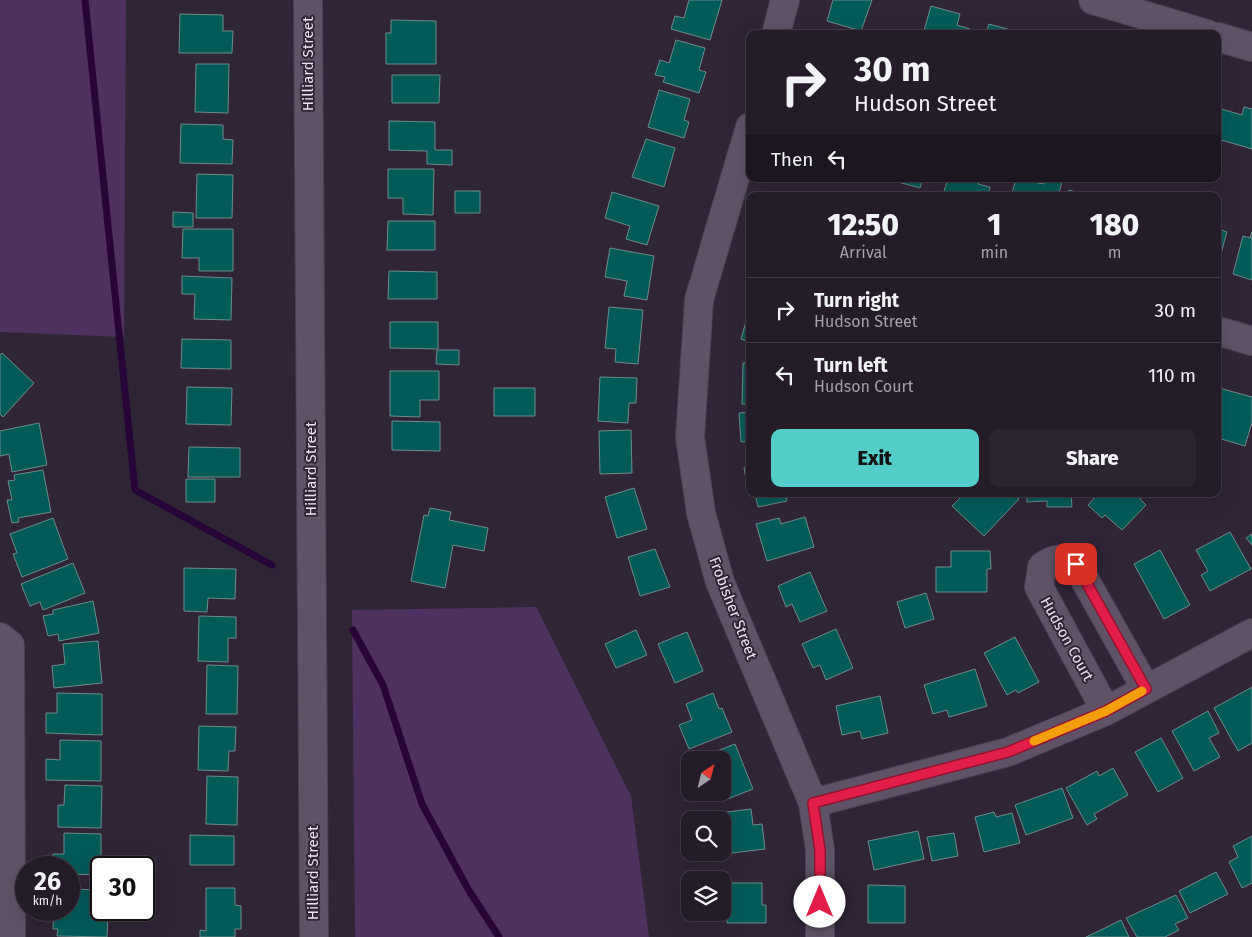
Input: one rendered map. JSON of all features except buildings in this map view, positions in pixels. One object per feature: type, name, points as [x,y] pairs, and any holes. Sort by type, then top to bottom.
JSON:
[{"type":"street","name":"Hilliard Street","points":[[308,0],[314,937]]},
{"type":"street","points":[[777,30],[785,0]]},
{"type":"street","points":[[1093,0],[1194,30]]},
{"type":"street","points":[[1221,38],[1252,47]]},
{"type":"street","name":"Frobisher Street","points":[[746,157],[741,194],[699,300],[690,437],[701,514],[720,582],[813,803],[820,850],[820,937]]},
{"type":"street","points":[[1221,332],[1252,341]]},
{"type":"street","name":"Hudson Court","points":[[1106,711],[1039,588],[1042,567],[1050,560],[1061,557],[1076,564],[1146,689]]},
{"type":"street","points":[[813,803],[1008,752],[1106,711],[1252,633]]},
{"type":"street","points":[[0,637],[10,645],[5,879],[11,937]]},
{"type":"shaded area","points":[[0,0],[126,0],[124,337],[0,332]]},
{"type":"shaded area","points":[[536,607],[631,796],[649,937],[355,937],[352,610]]},
{"type":"waterway","points":[[85,0],[135,490],[272,565]]},
{"type":"waterway","points":[[353,630],[383,685],[422,804],[468,889],[499,937]]},
{"type":"slow traffic","points":[[1034,741],[1106,711],[1142,691]]},
{"type":"route","points":[[820,902],[820,850],[813,803],[1008,752],[1106,711],[1146,689],[1076,564]]}]
